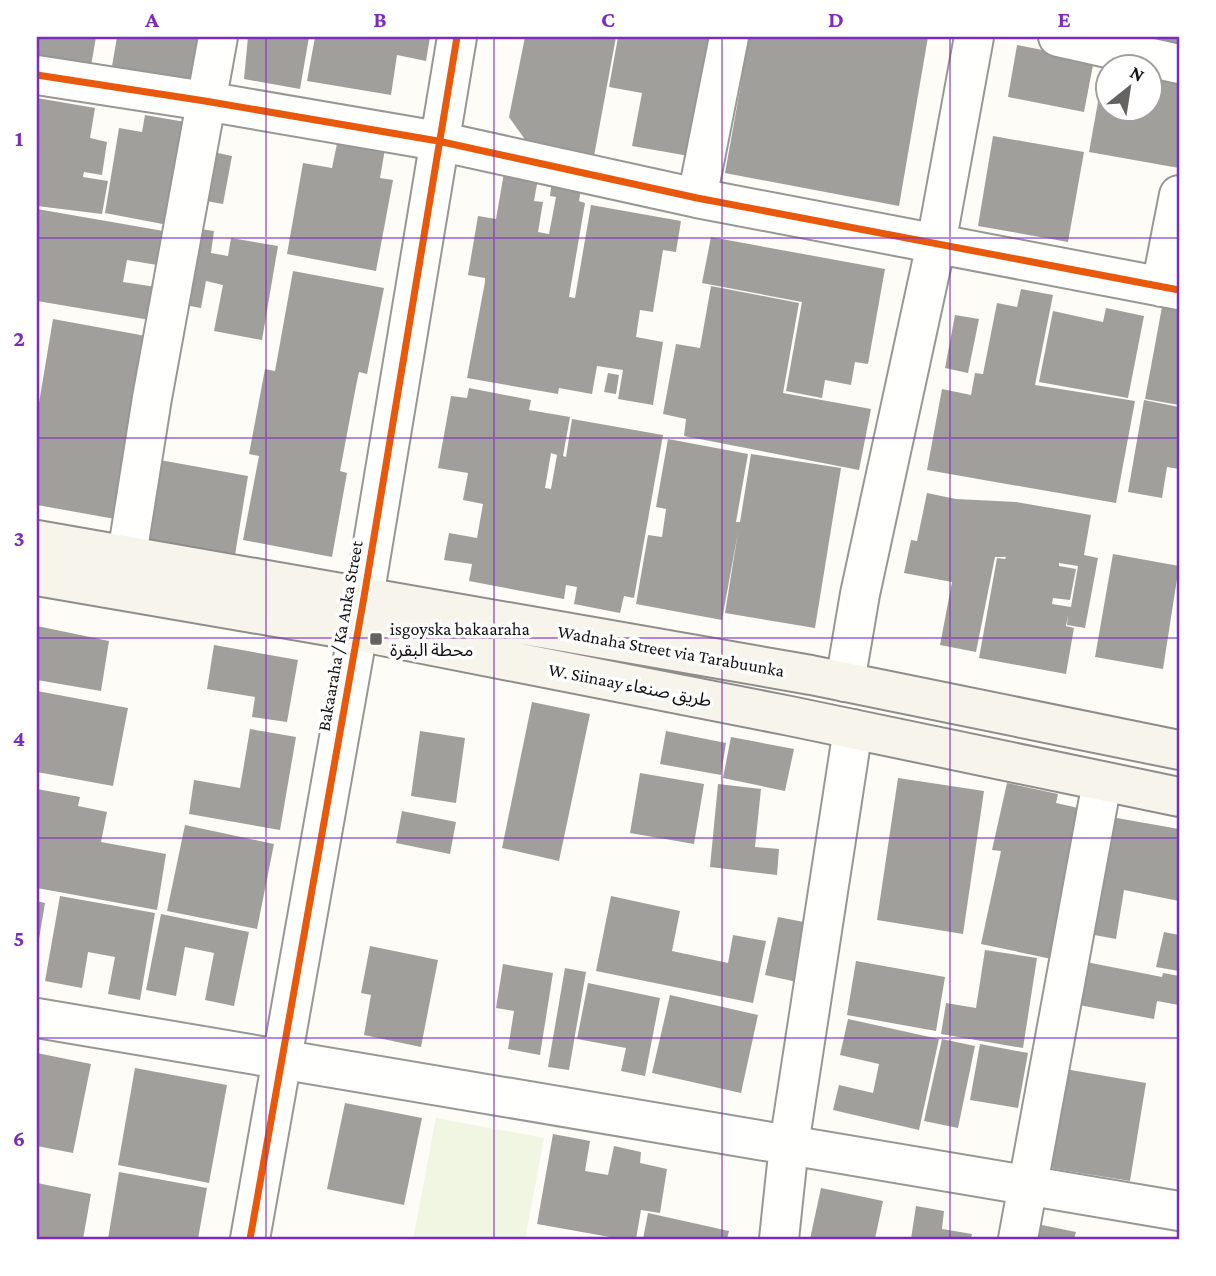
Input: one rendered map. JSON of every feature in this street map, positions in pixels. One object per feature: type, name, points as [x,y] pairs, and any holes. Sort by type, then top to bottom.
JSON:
[{"type":"main road","name":"Wadnaha Street via Tarabuunka","points":[[37,540],[127,555],[360,614],[845,682],[1060,728],[1179,750]]},
{"type":"main road","name":"W. Siinaay طريق صنعاء","points":[[37,576],[360,614],[853,729],[1179,797]]},
{"type":"street","points":[[127,555],[218,37]]},
{"type":"street","name":"Bakaaraha / Ka Anka Street","points":[[250,1239],[360,614],[457,37]]},
{"type":"street","points":[[697,198],[729,37]]},
{"type":"street","points":[[845,682],[860,594],[936,244],[974,37]]},
{"type":"street","points":[[1058,37],[1179,64]]},
{"type":"street","points":[[37,75],[438,141],[697,198],[1170,288],[1179,195]]},
{"type":"street","points":[[779,1239],[789,1145],[853,729]]},
{"type":"street","points":[[1018,1239],[1102,782]]},
{"type":"street","points":[[37,1018],[1179,1211]]},
{"type":"green space","points":[[436,1118],[544,1138],[525,1239],[413,1239]]},
{"type":"building","points":[[37,37],[96,37],[91,66],[37,57]]},
{"type":"building","points":[[117,37],[206,37],[198,81],[112,66]]},
{"type":"building","points":[[248,37],[309,37],[300,89],[244,79]]},
{"type":"building","points":[[315,37],[430,37],[426,61],[397,55],[391,95],[307,81]]},
{"type":"building","points":[[525,37],[616,37],[594,156],[526,141],[509,117]]},
{"type":"building","points":[[618,37],[721,37],[689,156],[632,146],[642,93],[609,87]]},
{"type":"building","points":[[735,37],[928,37],[899,206],[725,173],[742,78],[728,75]]},
{"type":"building","points":[[1105,37],[1179,37],[1179,51]]},
{"type":"building","points":[[1017,45],[1094,60],[1084,112],[1008,97]]},
{"type":"building","points":[[1164,73],[1179,76],[1179,168],[1089,152],[1094,122],[1164,122]]},
{"type":"building","points":[[37,98],[95,108],[90,138],[107,142],[102,175],[84,172],[83,177],[108,181],[102,214],[37,206]]},
{"type":"building","points":[[145,115],[191,123],[173,226],[105,213],[119,128],[142,132]]},
{"type":"building","points":[[339,134],[386,143],[380,178],[393,180],[376,271],[287,254],[303,163],[332,168]]},
{"type":"building","points":[[993,136],[1084,152],[1068,242],[978,226]]},
{"type":"building","points":[[204,150],[232,156],[223,204],[195,199]]},
{"type":"building","points":[[505,167],[539,173],[534,201],[543,202],[538,232],[549,234],[556,197],[550,196],[553,173],[583,178],[579,201],[585,203],[569,297],[575,298],[591,205],[681,221],[676,252],[663,250],[653,312],[640,310],[636,337],[663,342],[653,405],[618,399],[623,370],[597,366],[592,394],[559,388],[558,394],[467,378],[485,282],[485,278],[468,275],[478,216],[496,219]]},
{"type":"building","points":[[37,209],[175,233],[169,267],[127,260],[123,282],[156,287],[150,320],[37,301]]},
{"type":"building","points":[[193,228],[214,231],[211,253],[228,256],[231,238],[278,246],[262,340],[214,331],[223,285],[206,281],[201,308],[179,304]]},
{"type":"building","points":[[711,237],[885,269],[868,364],[855,362],[851,385],[825,380],[822,398],[786,391],[802,302],[702,283]]},
{"type":"building","points":[[293,271],[384,288],[367,374],[359,372],[356,386],[340,471],[347,473],[332,557],[243,540],[259,456],[249,454],[265,369],[275,371]]},
{"type":"building","points":[[711,286],[799,303],[783,393],[871,409],[859,470],[684,436],[686,419],[663,414],[676,344],[700,348]]},
{"type":"building","points":[[1021,289],[1053,295],[1035,385],[1135,401],[1116,503],[927,470],[942,389],[971,395],[975,373],[983,374],[997,303],[1017,307]]},
{"type":"building","points":[[1162,307],[1179,310],[1179,405],[1145,399]]},
{"type":"building","points":[[1106,308],[1144,316],[1128,398],[1039,382],[1053,311],[1103,322]]},
{"type":"building","points":[[955,315],[979,319],[968,373],[945,368]]},
{"type":"building","points":[[53,319],[146,336],[115,519],[37,505],[37,415]]},
{"type":"building","points":[[608,373],[619,375],[616,394],[604,392]]},
{"type":"building","points":[[469,388],[531,400],[529,410],[570,417],[563,456],[566,457],[572,419],[663,435],[634,598],[624,596],[620,613],[574,604],[577,587],[566,585],[564,599],[469,581],[472,564],[444,560],[449,533],[477,538],[483,504],[463,500],[468,473],[438,468],[451,396],[467,398]],"holes":[[[551,453],[557,455],[551,489],[545,488]]]},
{"type":"building","points":[[1144,400],[1179,407],[1179,469],[1167,467],[1162,498],[1128,492]]},
{"type":"building","points":[[668,439],[748,454],[736,522],[740,522],[751,454],[841,468],[815,628],[725,613],[738,532],[722,620],[636,604],[648,535],[662,537],[666,509],[656,507]]},
{"type":"building","points":[[149,458],[248,476],[234,561],[134,543]]},
{"type":"building","points":[[927,493],[956,499],[1016,502],[1091,515],[1084,555],[1098,558],[1085,628],[1067,625],[1068,615],[1066,626],[1074,628],[1066,674],[979,658],[997,558],[1006,557],[995,557],[976,652],[940,645],[952,582],[904,573],[911,540],[917,541]],"holes":[[[1059,563],[1078,566],[1071,607],[1052,604],[1053,598],[1070,600],[1076,569],[1059,566]]]},
{"type":"building","points":[[1113,554],[1179,566],[1163,669],[1095,657]]},
{"type":"building","points":[[37,626],[109,641],[101,691],[37,680]]},
{"type":"building","points":[[214,645],[298,660],[287,722],[252,717],[255,697],[207,689]]},
{"type":"building","points":[[37,691],[128,708],[113,786],[37,772]]},
{"type":"building","points":[[532,702],[590,714],[559,861],[502,848]]},
{"type":"building","points":[[250,729],[296,737],[280,830],[189,814],[194,780],[240,788]]},
{"type":"building","points":[[420,731],[465,738],[456,803],[411,796]]},
{"type":"building","points":[[666,731],[726,743],[721,775],[660,764]]},
{"type":"building","points":[[731,737],[794,749],[785,791],[723,778]]},
{"type":"building","points":[[640,773],[704,784],[694,844],[630,833]]},
{"type":"building","points":[[898,778],[984,791],[963,934],[877,920]]},
{"type":"building","points":[[1007,783],[1058,794],[1056,803],[1083,809],[1061,961],[981,944],[1001,851],[992,850]]},
{"type":"building","points":[[718,784],[761,789],[755,847],[779,849],[777,875],[710,867]]},
{"type":"building","points":[[37,789],[80,797],[78,806],[107,812],[101,842],[166,854],[157,910],[37,888]]},
{"type":"building","points":[[402,811],[456,822],[450,854],[396,843]]},
{"type":"building","points":[[1111,817],[1179,829],[1179,901],[1124,890],[1116,939],[1089,934]]},
{"type":"building","points":[[185,825],[274,844],[257,929],[167,911]]},
{"type":"building","points":[[60,896],[155,913],[140,1000],[108,994],[115,957],[88,952],[82,988],[45,981]]},
{"type":"building","points":[[611,896],[680,911],[672,951],[728,963],[733,935],[766,941],[753,1003],[596,971]]},
{"type":"building","points":[[37,901],[45,903],[38,945],[37,945]]},
{"type":"building","points":[[161,914],[249,932],[234,1006],[205,1000],[214,953],[185,947],[176,996],[146,990]]},
{"type":"building","points":[[778,917],[809,923],[797,982],[765,975]]},
{"type":"building","points":[[1164,932],[1179,935],[1179,971],[1156,967]]},
{"type":"building","points":[[370,946],[438,960],[421,1047],[364,1035],[371,995],[361,993]]},
{"type":"building","points":[[985,950],[1037,958],[1023,1048],[941,1034],[946,1003],[976,1008]]},
{"type":"building","points":[[1076,960],[1162,977],[1163,973],[1179,976],[1179,1005],[1157,1001],[1154,1019],[1068,1003]]},
{"type":"building","points":[[856,961],[945,977],[936,1031],[847,1015]]},
{"type":"building","points":[[503,964],[553,973],[540,1055],[508,1049],[514,1011],[496,1008]]},
{"type":"building","points":[[565,968],[586,972],[569,1070],[548,1067]]},
{"type":"building","points":[[588,983],[660,998],[645,1076],[621,1071],[626,1048],[577,1039]]},
{"type":"building","points":[[670,995],[758,1015],[741,1093],[652,1073]]},
{"type":"building","points":[[848,1019],[939,1039],[919,1130],[833,1110],[839,1085],[873,1093],[879,1064],[840,1055]]},
{"type":"building","points":[[942,1039],[975,1046],[958,1128],[924,1121]]},
{"type":"building","points":[[980,1044],[1028,1053],[1018,1108],[970,1100]]},
{"type":"building","points":[[37,1053],[91,1064],[73,1153],[37,1146]]},
{"type":"building","points":[[135,1068],[227,1085],[209,1183],[118,1165]]},
{"type":"building","points":[[1059,1068],[1146,1083],[1130,1181],[1043,1167]]},
{"type":"building","points":[[345,1103],[422,1118],[404,1205],[327,1189]]},
{"type":"building","points":[[553,1134],[590,1141],[585,1171],[608,1175],[614,1146],[641,1152],[640,1163],[667,1169],[660,1213],[641,1210],[636,1239],[621,1239],[537,1224]]},
{"type":"building","points":[[119,1172],[207,1188],[198,1239],[108,1239]]},
{"type":"building","points":[[37,1183],[91,1194],[83,1239],[37,1239]]},
{"type":"building","points":[[821,1188],[883,1201],[875,1239],[810,1239]]},
{"type":"building","points":[[916,1206],[944,1211],[942,1229],[972,1234],[971,1239],[911,1239]]},
{"type":"building","points":[[648,1213],[729,1231],[727,1239],[643,1239]]},
{"type":"building","points":[[1037,1224],[1076,1232],[1074,1239],[1034,1239]]},
{"type":"cycle path","points":[[250,1239],[364,597],[457,37]]},
{"type":"cycle path","points":[[37,75],[438,141],[697,198],[1179,290]]},
{"type":"place","name":"isgoyska bakaaraha محطة البقرة","points":[[376,639]]}]
